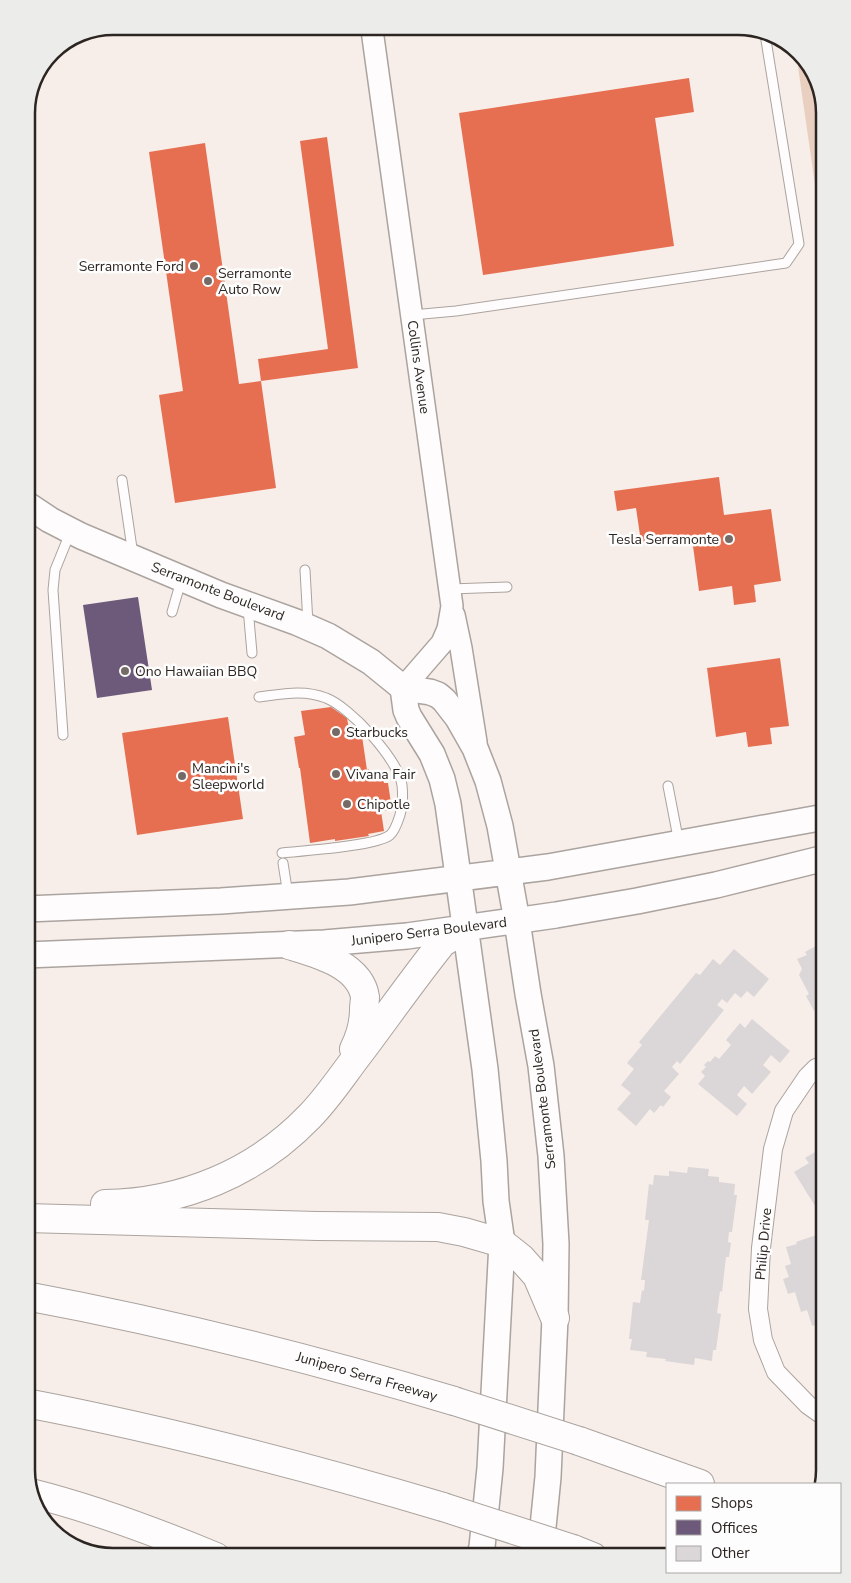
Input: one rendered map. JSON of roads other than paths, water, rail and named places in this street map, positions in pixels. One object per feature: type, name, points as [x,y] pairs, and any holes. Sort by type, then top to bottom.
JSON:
[{"type":"highway","points":[[35,1203],[99,1204],[138,1202],[177,1195],[223,1178],[263,1157],[296,1130],[323,1101],[442,943],[466,928]]},
{"type":"highway","points":[[289,944],[324,956],[343,966],[358,980],[365,996],[364,1016],[359,1039],[346,1066],[323,1101]]},
{"type":"highway","points":[[35,1218],[317,1226],[438,1227],[502,1243],[521,1258],[537,1276],[555,1318]]},
{"type":"highway","name":"Junipero Serra Freeway","points":[[35,1298],[93,1308],[278,1351],[365,1374],[579,1441],[697,1483]]},
{"type":"highway","points":[[35,1405],[163,1431],[343,1477],[443,1507],[568,1548]]},
{"type":"highway","points":[[40,1495],[154,1532],[194,1548]]},
{"type":"main road","name":"Serramonte Boulevard","points":[[35,510],[70,531],[248,605],[308,627],[360,655],[383,670],[403,688],[438,695],[444,700],[464,728],[480,759],[496,806],[509,872],[541,1066],[551,1156],[556,1244],[555,1318],[548,1477],[541,1548]]},
{"type":"main road","points":[[403,688],[409,718],[432,754],[442,779],[450,813],[485,1069],[496,1201],[502,1243],[490,1468],[482,1548]]},
{"type":"main road","points":[[35,909],[288,897],[349,892],[553,866],[816,819]]},
{"type":"main road","name":"Junipero Serra Boulevard","points":[[35,955],[289,944],[381,938],[466,928],[637,902],[816,860]]},
{"type":"street","name":"Collins Avenue","points":[[373,35],[451,597],[450,622],[442,643],[403,688]]},
{"type":"street","points":[[451,597],[480,759]]},
{"type":"street","name":"Philip Drive","points":[[816,1068],[807,1077],[784,1111],[773,1149],[761,1248],[758,1308],[763,1340],[776,1372],[816,1411]]},
{"type":"lane","points":[[411,315],[456,311],[786,264],[798,244],[766,40]]},
{"type":"lane","points":[[122,480],[133,558]]},
{"type":"lane","points":[[63,734],[53,590],[55,570],[70,531]]},
{"type":"lane","points":[[305,570],[308,627]]},
{"type":"lane","points":[[172,612],[182,578]]},
{"type":"lane","points":[[451,597],[507,587]]},
{"type":"lane","points":[[248,605],[252,653]]},
{"type":"lane","points":[[259,697],[298,692],[316,694],[329,699],[372,734],[393,764],[402,783],[403,805],[398,822],[390,835],[373,842],[282,853]]},
{"type":"lane","points":[[668,786],[679,843]]},
{"type":"lane","points":[[283,863],[288,897]]},
{"type":"place","name":"Serramonte Ford","points":[[194,266]]},
{"type":"place","name":"Serramonte Auto Row","points":[[208,281]]},
{"type":"place","name":"Tesla Serramonte","points":[[729,539]]},
{"type":"place","name":"Ono Hawaiian BBQ","points":[[125,671]]},
{"type":"place","name":"Starbucks","points":[[336,732]]},
{"type":"place","name":"Vivana Fair","points":[[336,774]]},
{"type":"place","name":"Mancini's Sleepworld","points":[[182,776]]},
{"type":"place","name":"Chipotle","points":[[347,804]]}]
